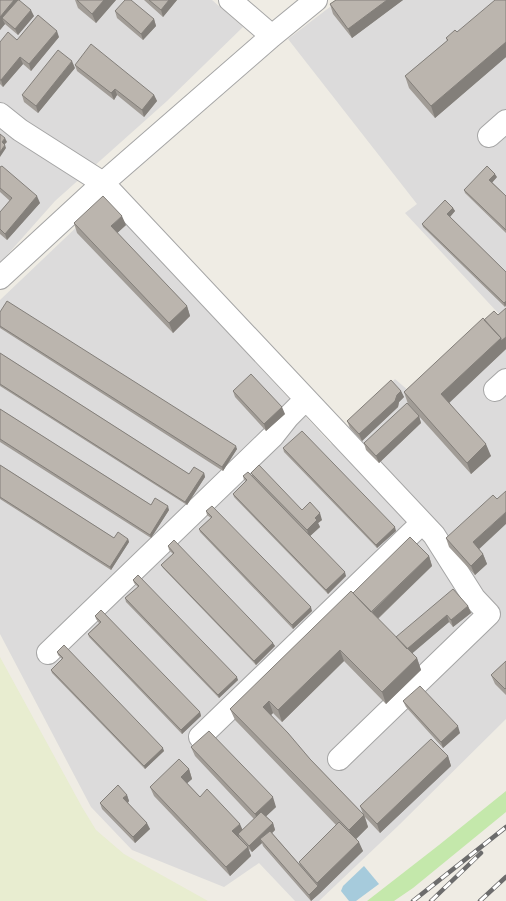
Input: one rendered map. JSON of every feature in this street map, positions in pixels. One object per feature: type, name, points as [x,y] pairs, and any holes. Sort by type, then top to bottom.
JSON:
[{"type":"street","points":[[230,0],[272,36]]},
{"type":"street","points":[[0,278],[103,183],[272,36],[316,0]]},
{"type":"street","points":[[0,114],[20,130],[103,183],[434,535],[474,598],[489,614],[339,759]]},
{"type":"street","points":[[489,136],[506,121]]},
{"type":"street","points":[[48,653],[273,436],[288,417],[306,399]]},
{"type":"street","points":[[200,737],[422,523]]},
{"type":"shaded area","points":[[0,0],[212,0],[243,27],[167,101],[55,201],[0,263]]},
{"type":"shaded area","points":[[339,0],[506,0],[506,719],[398,826],[319,901],[295,901],[259,863],[224,887],[132,850],[91,807],[0,634],[0,300],[105,200],[331,444],[395,379],[410,392],[499,314],[405,213],[417,204],[288,39]]},
{"type":"green space","points":[[0,657],[96,830],[124,854],[208,901],[0,901]]},
{"type":"green space","points":[[506,791],[506,812],[413,888],[394,901],[367,901],[439,845]]},
{"type":"water","points":[[364,866],[379,884],[356,901],[349,901],[341,891],[343,886]]},
{"type":"building","points":[[0,0],[14,0],[0,17]]},
{"type":"building","points":[[18,0],[31,10],[15,29],[2,18]]},
{"type":"building","points":[[77,0],[104,0],[92,14]]},
{"type":"building","points":[[125,0],[131,0],[154,19],[141,34],[115,11]]},
{"type":"building","points":[[149,0],[169,0],[161,10]]},
{"type":"building","points":[[336,0],[387,0],[348,29],[330,4]]},
{"type":"building","points":[[495,0],[506,0],[506,42],[431,106],[405,76],[448,40],[446,38],[455,30],[457,32]]},
{"type":"building","points":[[38,15],[57,31],[29,64],[20,57],[0,80],[0,42],[8,32],[17,40]]},
{"type":"building","points":[[91,44],[154,95],[142,110],[115,89],[111,93],[75,65]]},
{"type":"building","points":[[58,50],[72,61],[36,106],[22,95]]},
{"type":"building","points":[[0,134],[5,138],[2,142],[5,145],[0,152]]},
{"type":"building","points":[[2,166],[37,196],[5,234],[0,229],[0,212],[12,198],[0,188],[0,167]]},
{"type":"building","points":[[487,166],[495,174],[489,180],[506,196],[506,230],[464,190]]},
{"type":"building","points":[[103,196],[122,216],[111,226],[187,306],[169,323],[74,223]]},
{"type":"building","points":[[445,200],[453,208],[447,214],[506,272],[506,301],[504,303],[422,224]]},
{"type":"building","points":[[7,301],[236,446],[222,467],[0,326],[0,312]]},
{"type":"building","points":[[506,308],[506,337],[501,341],[501,338],[484,320],[494,311],[498,315]]},
{"type":"building","points":[[483,318],[501,338],[441,394],[486,444],[467,463],[404,392]]},
{"type":"building","points":[[0,353],[189,474],[194,467],[204,473],[185,502],[0,384]]},
{"type":"building","points":[[251,374],[282,407],[264,424],[233,391]]},
{"type":"building","points":[[391,380],[401,391],[397,395],[395,401],[359,434],[347,421]]},
{"type":"building","points":[[407,403],[419,416],[376,456],[364,443]]},
{"type":"building","points":[[0,409],[151,505],[155,498],[168,506],[150,535],[0,439]]},
{"type":"building","points":[[302,431],[395,527],[376,545],[283,448]]},
{"type":"building","points":[[0,465],[114,538],[118,532],[128,539],[110,567],[0,497]]},
{"type":"building","points":[[259,465],[302,510],[310,502],[320,513],[315,518],[317,520],[307,530],[251,473]]},
{"type":"building","points":[[248,472],[345,572],[326,590],[233,494],[247,480],[243,476]]},
{"type":"building","points":[[506,491],[506,512],[473,542],[483,554],[471,566],[446,538],[493,495],[497,499]]},
{"type":"building","points":[[212,506],[311,607],[292,625],[199,529],[212,517],[206,511]]},
{"type":"building","points":[[410,537],[429,556],[371,612],[353,593]]},
{"type":"building","points":[[174,540],[273,643],[254,661],[161,565],[174,553],[168,546]]},
{"type":"building","points":[[138,575],[237,677],[218,695],[125,598],[139,586],[133,580]]},
{"type":"building","points":[[453,589],[468,606],[451,620],[447,615],[407,649],[396,637]]},
{"type":"building","points":[[351,591],[417,658],[382,692],[340,650],[278,710],[269,701],[263,707],[364,815],[349,830],[230,709]]},
{"type":"building","points":[[101,610],[200,712],[181,730],[88,634],[101,622],[95,616]]},
{"type":"building","points":[[64,645],[163,748],[144,766],[51,670],[63,658],[57,652]]},
{"type":"building","points":[[506,661],[506,688],[505,689],[491,675]]},
{"type":"building","points":[[420,686],[458,726],[441,742],[403,701]]},
{"type":"building","points":[[209,731],[273,797],[255,814],[191,747]]},
{"type":"building","points":[[431,739],[448,756],[377,824],[360,806]]},
{"type":"building","points":[[179,759],[189,769],[181,777],[200,797],[207,789],[240,824],[232,831],[248,847],[226,867],[150,787]]},
{"type":"building","points":[[118,785],[127,795],[123,798],[147,823],[133,837],[100,803]]},
{"type":"building","points":[[261,812],[273,823],[249,846],[238,834]]},
{"type":"building","points":[[339,822],[359,842],[317,883],[299,862]]},
{"type":"building","points":[[270,831],[318,886],[309,895],[260,839]]},
{"type":"railway","points":[[413,901],[506,827]]},
{"type":"railway","points":[[431,901],[481,853]]},
{"type":"railway","points":[[480,901],[506,877]]}]
